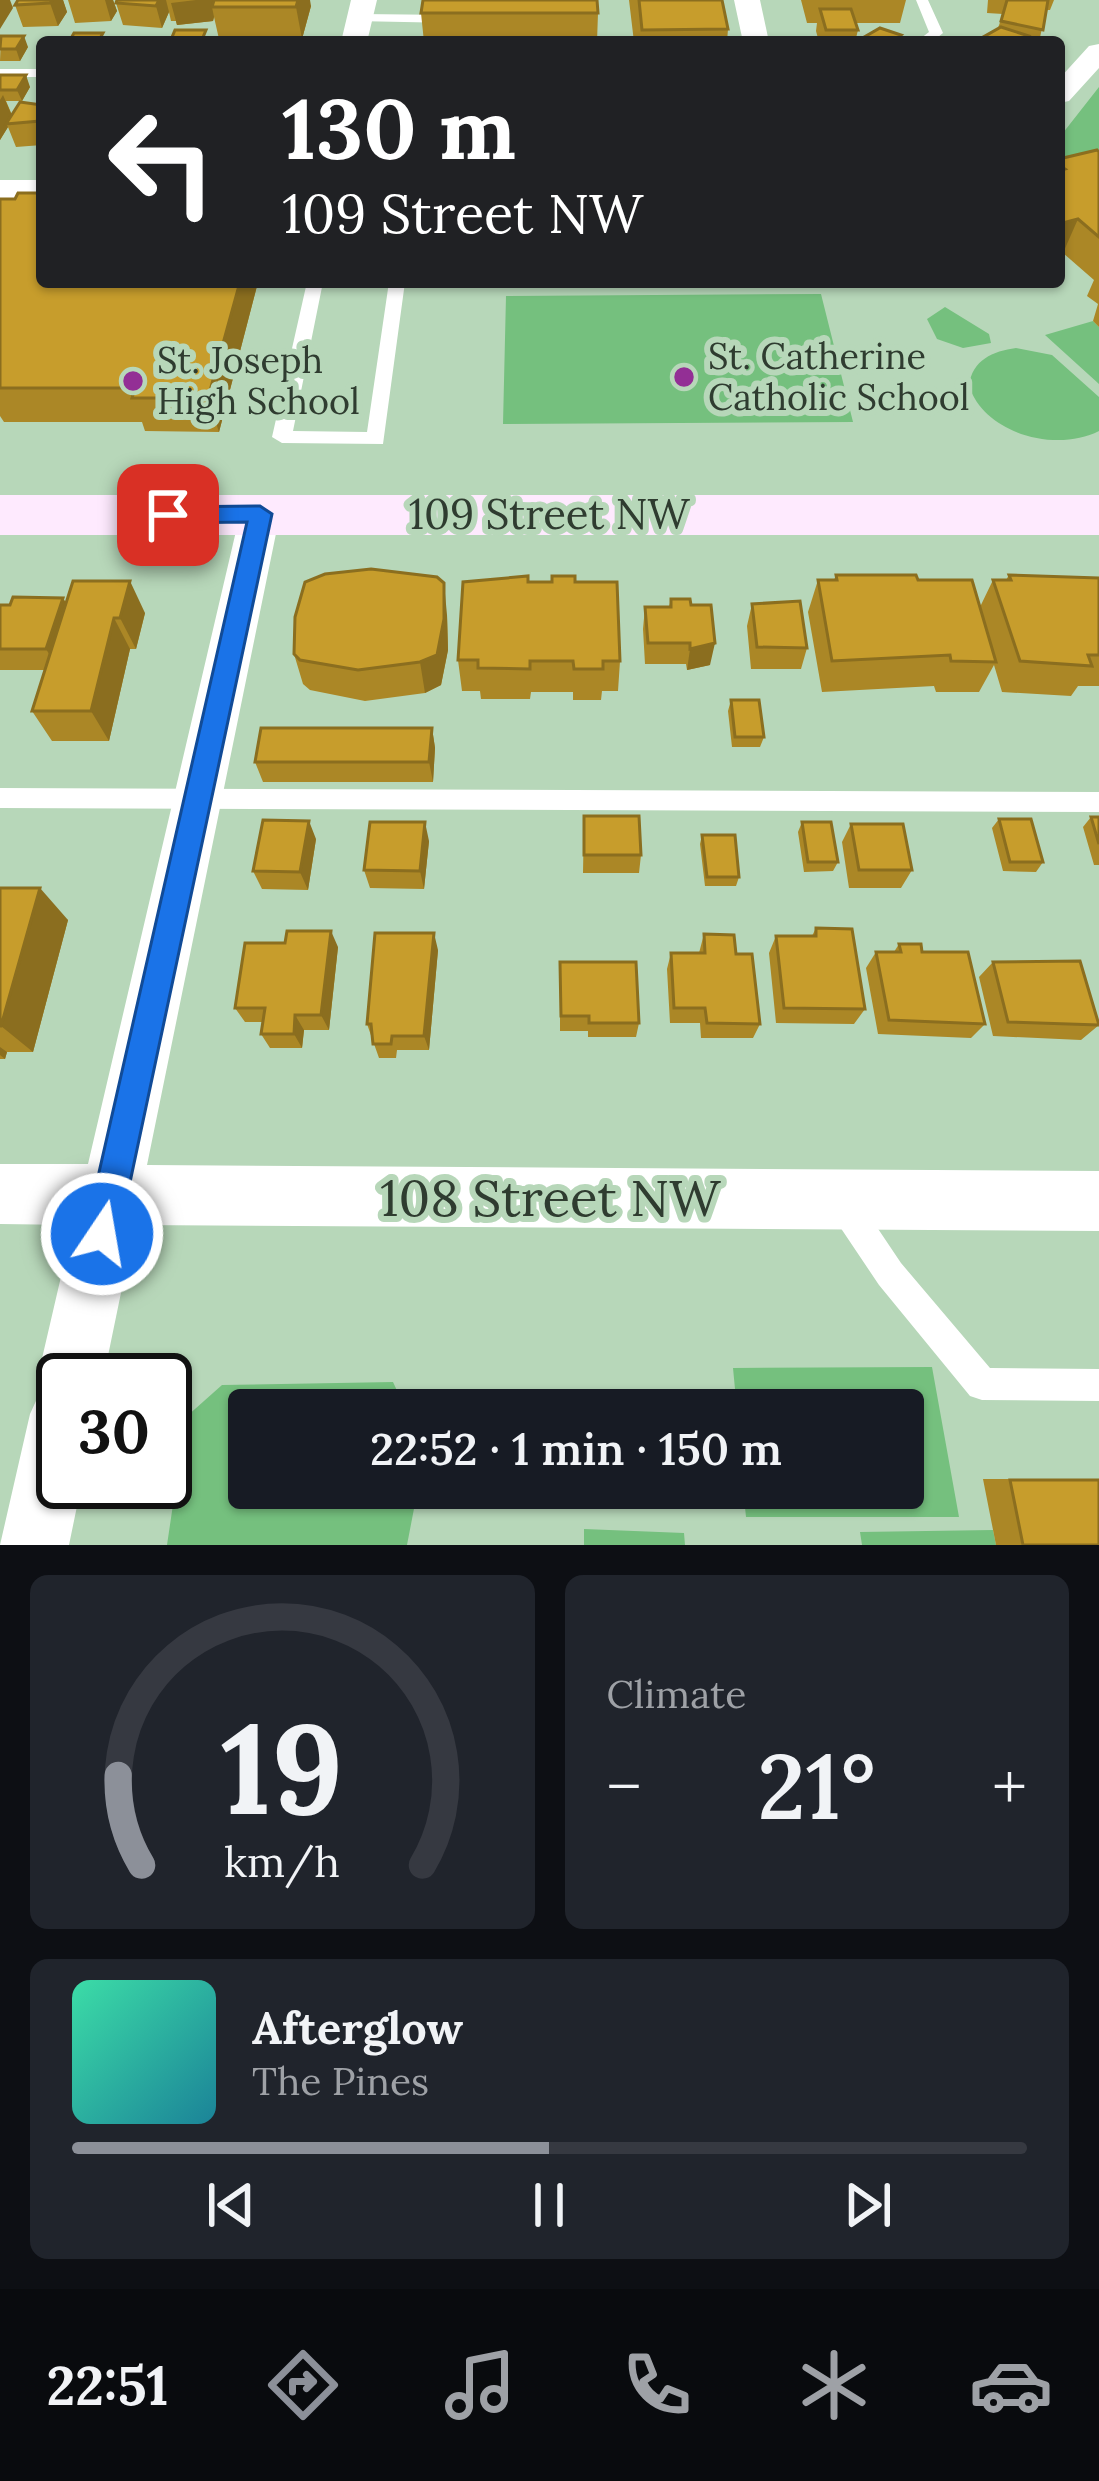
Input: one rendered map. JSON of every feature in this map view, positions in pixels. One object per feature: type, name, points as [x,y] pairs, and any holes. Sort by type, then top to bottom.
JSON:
[{"type":"main road","name":"109 Street NW","points":[[0,515],[256,531],[1099,546]]},
{"type":"main road","name":"109 Street NW","points":[[0,548],[256,531],[1099,515]]},
{"type":"street","points":[[747,0],[755,36]]},
{"type":"street","points":[[1065,89],[1099,52]]},
{"type":"street","points":[[0,189],[36,189]]},
{"type":"street","points":[[76,1353],[256,531]]},
{"type":"street","name":"108 Street NW","points":[[0,1194],[1099,1202]]},
{"type":"street","points":[[34,1545],[42,1509]]},
{"type":"lane","points":[[922,0],[935,33],[931,36]]},
{"type":"lane","points":[[412,36],[414,19]]},
{"type":"lane","points":[[359,20],[462,19]]},
{"type":"lane","points":[[0,73],[36,73]]},
{"type":"lane","points":[[314,288],[282,436],[376,439],[396,288]]},
{"type":"lane","points":[[0,798],[1099,802]]},
{"type":"lane","points":[[840,1199],[890,1274],[982,1384],[1099,1385]]},
{"type":"green space","points":[[1099,87],[1099,193],[1065,167],[1065,130]]},
{"type":"green space","points":[[821,294],[853,422],[503,424],[506,296]]},
{"type":"green space","points":[[945,307],[989,334],[991,343],[963,348],[937,339],[927,319]]},
{"type":"green space","points":[[1093,321],[1099,327],[1099,384],[1045,335]]},
{"type":"green space","points":[[1016,348],[1052,355],[1099,397],[1099,431],[1063,440],[1024,435],[977,403],[969,386],[974,370],[985,358]]},
{"type":"green space","points":[[932,1367],[959,1517],[746,1517],[745,1509],[924,1509],[924,1389],[735,1389],[733,1368]]},
{"type":"green space","points":[[393,1382],[396,1389],[228,1389],[228,1509],[414,1509],[407,1545],[167,1545],[172,1509],[192,1509],[192,1412],[222,1385]]},
{"type":"green space","points":[[584,1529],[684,1533],[685,1545],[584,1545]]},
{"type":"green space","points":[[993,1530],[996,1545],[862,1545],[860,1532]]},
{"type":"building","points":[[18,0],[53,0],[15,5]]},
{"type":"building","points":[[117,0],[159,0],[156,6]]},
{"type":"building","points":[[214,0],[298,0],[296,7],[212,7]]},
{"type":"building","points":[[423,0],[597,0],[598,13],[421,13]]},
{"type":"building","points":[[639,0],[722,0],[728,29],[642,30]]},
{"type":"building","points":[[1007,0],[1048,0],[1043,30],[1001,21]]},
{"type":"building","points":[[820,9],[851,9],[858,30],[826,30]]},
{"type":"building","points":[[1001,27],[1029,36],[985,36]]},
{"type":"building","points":[[880,28],[901,35],[900,36],[866,36]]},
{"type":"building","points":[[175,30],[206,30],[204,36],[172,36]]},
{"type":"building","points":[[1,36],[24,36],[16,49],[0,49]]},
{"type":"building","points":[[0,75],[26,75],[17,90],[0,90]]},
{"type":"building","points":[[20,102],[36,104],[36,121],[6,124]]},
{"type":"building","points":[[1099,152],[1099,237],[1078,219],[1065,222],[1065,158]]},
{"type":"building","points":[[18,193],[36,193],[36,288],[238,288],[208,398],[132,398],[135,388],[0,388],[0,199],[15,199]]},
{"type":"building","points":[[371,569],[437,577],[444,583],[437,655],[420,662],[358,670],[300,660],[294,654],[295,617],[305,582],[325,574]]},
{"type":"building","points":[[836,575],[972,580],[996,662],[951,661],[950,655],[832,661],[818,580],[837,580]]},
{"type":"building","points":[[1009,575],[1099,578],[1099,655],[1088,655],[1092,666],[1020,661],[993,580],[1011,580]]},
{"type":"building","points":[[528,576],[528,582],[575,576],[575,582],[617,582],[620,661],[603,661],[603,669],[574,669],[573,661],[530,661],[530,669],[478,668],[478,660],[458,660],[463,582]]},
{"type":"building","points":[[73,581],[130,581],[120,618],[114,618],[91,711],[32,711]]},
{"type":"building","points":[[13,597],[63,598],[46,649],[0,649],[0,605],[10,605]]},
{"type":"building","points":[[671,599],[711,605],[715,643],[690,649],[690,643],[648,643],[645,607],[671,607]]},
{"type":"building","points":[[800,601],[807,648],[757,647],[752,604]]},
{"type":"building","points":[[731,700],[759,700],[764,737],[735,737]]},
{"type":"building","points":[[261,728],[432,728],[429,762],[255,762]]},
{"type":"building","points":[[584,816],[639,816],[641,855],[584,855]]},
{"type":"building","points":[[1091,817],[1099,817],[1099,844]]},
{"type":"building","points":[[999,819],[1031,819],[1043,862],[1010,862]]},
{"type":"building","points":[[263,820],[309,821],[300,872],[253,871]]},
{"type":"building","points":[[370,822],[425,822],[420,871],[364,870]]},
{"type":"building","points":[[802,822],[831,822],[838,862],[808,862]]},
{"type":"building","points":[[851,824],[903,824],[912,870],[859,870]]},
{"type":"building","points":[[702,835],[735,835],[739,877],[707,877]]},
{"type":"building","points":[[0,888],[40,888],[1,1026],[0,1026]]},
{"type":"building","points":[[816,928],[852,929],[865,1009],[784,1008],[776,936],[816,936]]},
{"type":"building","points":[[287,931],[331,931],[321,1015],[295,1015],[294,1034],[261,1034],[265,1008],[235,1008],[245,943],[285,943]]},
{"type":"building","points":[[375,933],[434,933],[424,1036],[392,1036],[391,1044],[373,1044],[371,1024],[367,1024]]},
{"type":"building","points":[[704,934],[734,935],[736,954],[752,954],[760,1024],[707,1023],[705,1008],[674,1008],[671,953],[705,953]]},
{"type":"building","points":[[899,944],[921,944],[922,952],[968,952],[985,1024],[889,1020],[876,952],[901,952]]},
{"type":"building","points":[[1080,961],[1099,1025],[1008,1022],[993,962]]},
{"type":"building","points":[[560,962],[636,962],[639,1023],[589,1023],[589,1016],[561,1016]]},
{"type":"building","points":[[1010,1480],[1099,1480],[1099,1545],[1023,1545]]},
{"type":"place","name":"St. Catherine Catholic School","points":[[684,377]]},
{"type":"place","name":"St. Joseph High School","points":[[133,381]]},
{"type":"route","points":[[102,1234],[260,514],[168,515]]}]
